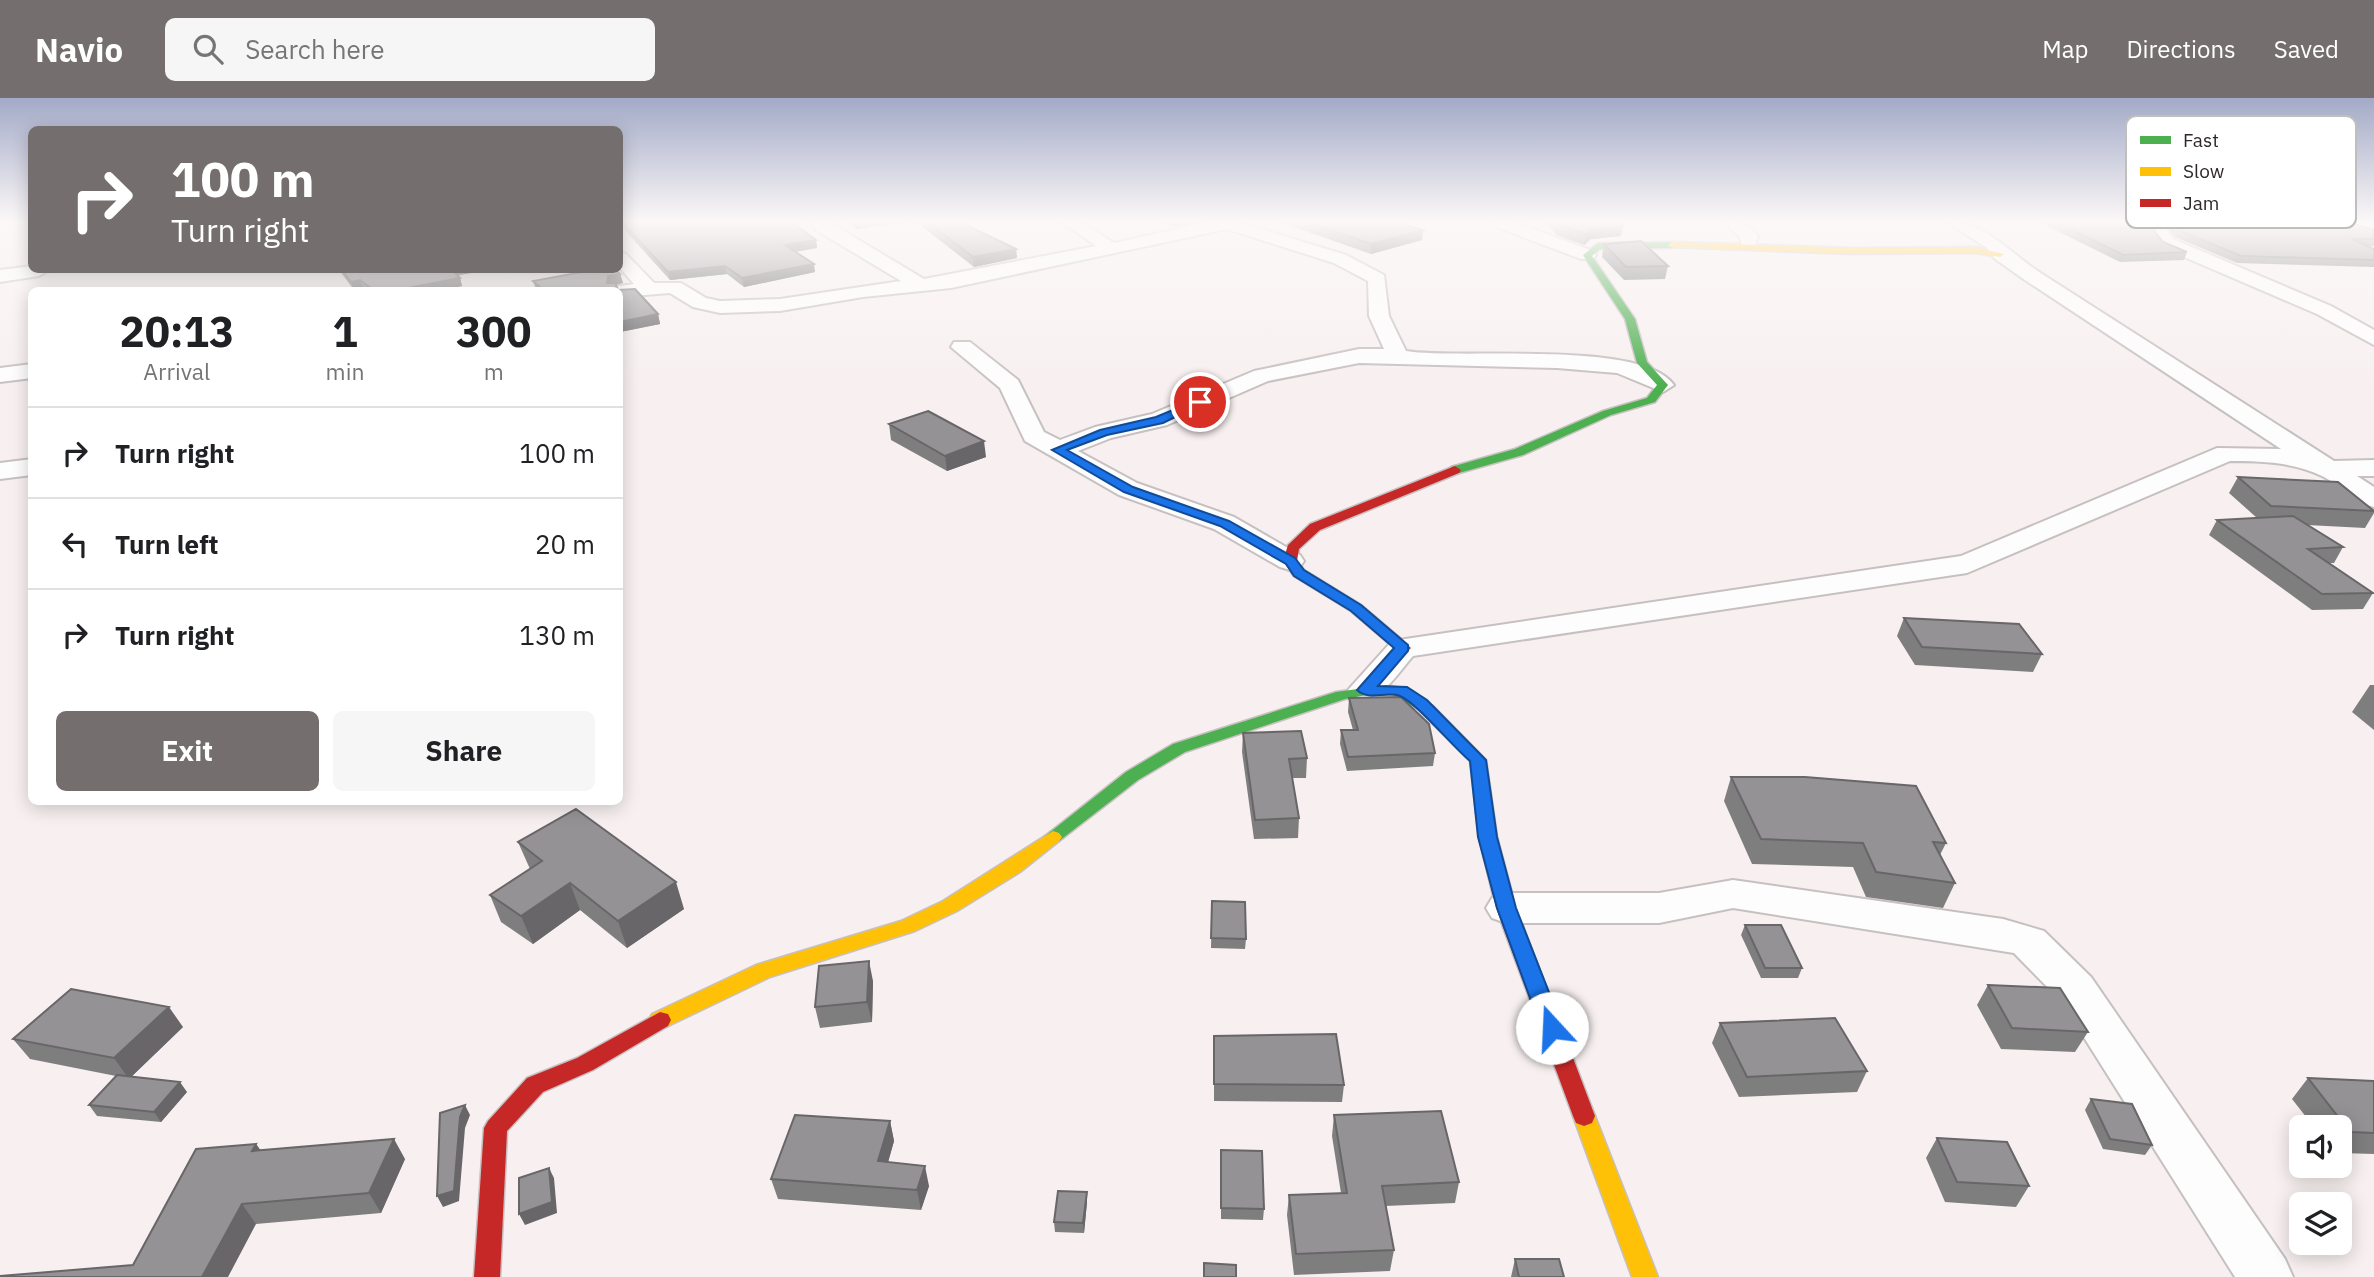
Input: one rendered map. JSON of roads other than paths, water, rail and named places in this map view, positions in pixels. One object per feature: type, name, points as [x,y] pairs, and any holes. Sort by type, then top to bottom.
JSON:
[{"type":"street","points":[[637,276],[648,288]]},
{"type":"street","points":[[905,276],[920,285]]},
{"type":"street","points":[[623,291],[674,287],[700,303],[747,308],[980,276]]},
{"type":"street","points":[[1373,276],[1377,279],[1379,316],[1398,356]]},
{"type":"street","points":[[1601,276],[1630,319],[1642,363],[1663,385]]},
{"type":"street","points":[[2034,276],[2374,499]]},
{"type":"street","points":[[2244,276],[2324,310],[2374,339]]},
{"type":"street","points":[[962,347],[1010,385],[1034,436],[1128,489],[1224,523],[1290,561],[1299,573],[1356,608],[1403,648]]},
{"type":"street","points":[[1058,450],[1104,432],[1159,420],[1262,376],[1359,356],[1398,356],[1422,360],[1557,361],[1617,366],[1637,371],[1663,385]]},
{"type":"street","points":[[0,375],[28,372]]},
{"type":"street","points":[[1290,561],[1293,548],[1315,527],[1465,466],[1519,452],[1606,413],[1651,400],[1663,385]]},
{"type":"street","points":[[1365,690],[1403,648],[1967,564],[2226,453],[2273,454],[2328,469],[2374,468]]},
{"type":"street","points":[[0,471],[28,468]]},
{"type":"street","points":[[487,1277],[496,1128],[535,1085],[585,1063],[649,1026],[764,971],[908,926],[950,906],[1013,867],[1132,776],[1178,748],[1365,690],[1402,691],[1422,703],[1447,733],[1478,760],[1488,837],[1507,908],[1645,1277]]},
{"type":"street","points":[[1507,908],[1660,908],[1733,894],[2003,934],[2029,943],[2076,989],[2266,1277]]}]
